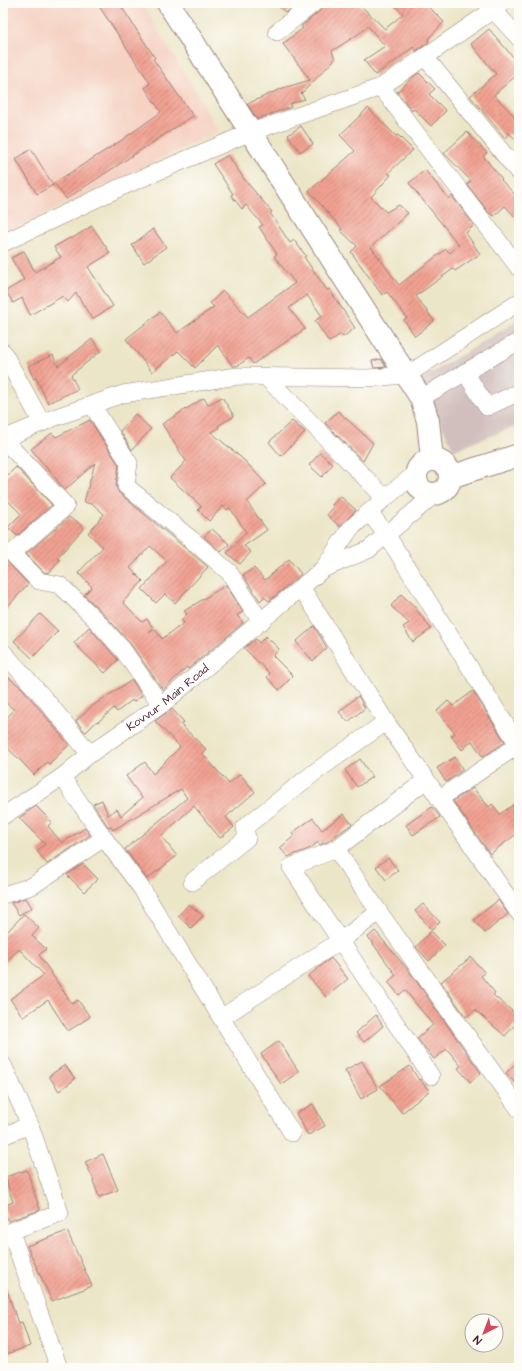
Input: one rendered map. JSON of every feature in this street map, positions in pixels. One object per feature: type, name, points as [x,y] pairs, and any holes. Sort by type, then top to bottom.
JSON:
[{"type":"main road","points":[[171,4],[421,398],[428,421],[432,459]]},
{"type":"main road","points":[[450,477],[519,455]]},
{"type":"main road","points":[[432,459],[444,463],[450,472],[450,477],[447,487],[443,491],[434,495],[427,494],[422,490],[416,480],[416,474],[421,463],[432,459]]},
{"type":"street","points":[[277,32],[314,3]]},
{"type":"street","points":[[3,244],[119,188],[251,132],[381,87],[494,5],[519,38]]},
{"type":"street","points":[[424,57],[519,173]]},
{"type":"street","points":[[381,87],[519,268]]},
{"type":"street","points":[[160,705],[123,650],[95,619],[60,585],[39,581],[12,553],[66,506],[3,439],[42,423],[123,394],[237,376],[368,378],[407,375],[519,302]]},
{"type":"street","points":[[421,398],[519,341]]},
{"type":"street","points":[[3,352],[42,423]]},
{"type":"street","points":[[465,372],[487,407],[519,392]]},
{"type":"street","points":[[266,377],[385,498]]},
{"type":"street","points":[[92,405],[129,463],[126,486],[229,572],[261,622]]},
{"type":"street","name":"Kovvur Main Road","points":[[323,569],[350,529],[385,498],[416,474]]},
{"type":"street","name":"Kovvur Main Road","points":[[3,816],[62,777],[90,754],[160,705],[323,569],[368,550],[434,495]]},
{"type":"street","points":[[369,512],[386,534],[519,746],[439,799]]},
{"type":"street","points":[[301,587],[386,722],[519,913]]},
{"type":"street","points":[[3,652],[44,698],[90,754]]},
{"type":"street","points":[[192,882],[247,838],[245,827],[315,772],[386,722]]},
{"type":"street","points":[[62,777],[104,838],[142,889],[292,1133]]},
{"type":"street","points":[[426,780],[336,849],[291,867],[431,1076]]},
{"type":"street","points":[[3,895],[32,886],[104,838]]},
{"type":"street","points":[[336,849],[519,1109]]},
{"type":"street","points":[[221,1018],[340,941],[379,912]]},
{"type":"street","points":[[3,1065],[30,1125],[60,1213],[7,1233],[60,1368]]},
{"type":"street","points":[[3,1136],[30,1125]]},
{"type":"shaded area","points":[[5,3],[142,3],[219,131],[3,234],[3,5]]},
{"type":"shaded area","points":[[519,320],[519,425],[454,450],[420,380]]},
{"type":"building","points":[[97,3],[119,3],[155,58],[153,59],[193,116],[66,199],[54,183],[122,140],[161,112],[145,88],[150,83]]},
{"type":"building","points":[[275,3],[298,3],[286,13]]},
{"type":"building","points":[[324,3],[358,3],[385,29],[403,14],[393,3],[425,3],[444,22],[428,39],[429,41],[426,44],[416,51],[413,47],[375,75],[364,60],[385,46],[368,26],[332,51],[335,59],[301,94],[305,99],[290,104],[291,107],[257,119],[247,104],[283,88],[310,80],[283,44],[303,28],[301,26],[320,11]]},
{"type":"building","points":[[489,29],[519,64],[519,73],[494,95],[519,121],[519,143],[509,133],[505,138],[470,96],[496,74],[471,44]]},
{"type":"building","points":[[419,73],[435,89],[429,94],[446,111],[431,126],[414,109],[412,111],[397,92]]},
{"type":"building","points":[[368,108],[396,136],[398,135],[413,150],[388,173],[391,175],[371,197],[386,212],[399,205],[408,213],[371,247],[399,285],[446,249],[450,253],[459,245],[409,183],[425,170],[449,199],[452,196],[474,225],[466,233],[480,254],[455,271],[453,269],[416,296],[434,321],[415,336],[404,320],[407,318],[387,292],[382,295],[351,252],[357,246],[340,230],[342,229],[309,191],[355,151],[340,135]]},
{"type":"building","points":[[301,126],[313,144],[300,152],[288,135]]},
{"type":"building","points":[[467,132],[487,153],[483,156],[502,179],[501,180],[519,199],[519,221],[505,206],[494,216],[488,212],[467,184],[471,181],[444,153]]},
{"type":"building","points":[[31,149],[53,185],[37,194],[16,159]]},
{"type":"building","points":[[228,155],[244,179],[272,212],[270,213],[290,243],[294,240],[306,256],[304,257],[327,290],[329,289],[355,328],[343,337],[341,334],[329,342],[315,321],[322,316],[307,295],[289,308],[305,329],[253,364],[249,358],[237,366],[233,366],[218,345],[195,368],[178,351],[152,372],[126,339],[160,312],[177,333],[214,307],[210,303],[223,291],[248,317],[295,283],[274,256],[277,254],[259,227],[263,225],[246,205],[242,209],[231,195],[233,194],[213,164]]},
{"type":"building","points":[[92,226],[110,253],[88,267],[113,306],[92,319],[76,293],[68,302],[63,296],[30,315],[22,298],[13,303],[6,291],[24,280],[11,258],[24,251],[35,272],[61,257],[54,247],[70,238],[71,239]]},
{"type":"building","points":[[153,229],[166,247],[144,263],[132,245]]},
{"type":"building","points":[[92,339],[101,351],[71,375],[78,389],[48,403],[36,378],[34,379],[28,366],[53,355],[58,366]]},
{"type":"building","points":[[381,359],[386,367],[374,368],[372,361]]},
{"type":"building","points":[[222,397],[234,416],[218,426],[219,428],[211,432],[245,461],[266,484],[247,502],[267,530],[244,546],[251,552],[240,564],[227,553],[246,532],[230,508],[227,510],[223,506],[209,521],[198,510],[201,506],[170,478],[186,461],[162,424],[204,398],[208,405]]},
{"type":"building","points":[[338,411],[373,443],[363,461],[325,423]]},
{"type":"building","points":[[135,414],[151,429],[132,450],[120,431]]},
{"type":"building","points":[[90,420],[119,465],[116,485],[119,493],[208,567],[175,603],[165,594],[156,603],[142,589],[167,561],[150,546],[130,568],[143,581],[123,602],[142,622],[147,619],[153,628],[149,633],[155,629],[162,639],[184,623],[181,620],[187,614],[184,611],[226,585],[243,612],[237,615],[243,623],[188,669],[187,667],[163,690],[130,643],[102,612],[84,595],[92,587],[78,573],[103,547],[88,533],[104,514],[94,505],[84,502],[95,463],[65,490],[31,449],[52,433],[56,437]]},
{"type":"building","points":[[292,421],[305,432],[281,456],[269,442]]},
{"type":"building","points":[[320,453],[333,464],[322,477],[309,465]]},
{"type":"building","points":[[16,467],[52,505],[17,536],[8,527],[21,514],[3,496],[3,480]]},
{"type":"building","points":[[340,496],[356,510],[340,527],[327,515],[334,507],[332,505]]},
{"type":"building","points":[[69,517],[84,528],[57,558],[60,560],[49,573],[44,572],[26,554]]},
{"type":"building","points":[[212,529],[229,544],[221,552],[204,537]]},
{"type":"building","points":[[4,558],[28,584],[3,612],[3,559]]},
{"type":"building","points":[[289,559],[301,574],[269,601],[264,597],[260,601],[243,575],[254,568],[265,580]]},
{"type":"building","points":[[401,594],[414,606],[431,629],[413,642],[403,627],[409,623],[391,606]]},
{"type":"building","points":[[40,614],[58,631],[32,658],[14,641]]},
{"type":"building","points":[[314,626],[327,648],[313,661],[296,642]]},
{"type":"building","points":[[89,627],[118,660],[105,673],[74,643]]},
{"type":"building","points":[[266,636],[279,649],[273,656],[293,676],[279,690],[267,677],[270,674],[244,648],[256,639],[259,643]]},
{"type":"building","points":[[3,673],[22,688],[69,745],[49,764],[47,762],[34,775],[3,744],[3,722],[14,710],[3,700]]},
{"type":"building","points":[[132,680],[142,696],[133,702],[132,700],[117,712],[114,708],[86,732],[84,731],[76,721],[92,706]]},
{"type":"building","points":[[473,691],[505,742],[483,757],[472,741],[462,750],[451,736],[455,733],[437,711],[448,701],[453,706]]},
{"type":"building","points":[[358,696],[365,708],[348,722],[339,712]]},
{"type":"building","points":[[172,709],[184,722],[181,725],[206,749],[202,753],[229,784],[240,774],[255,792],[226,817],[234,827],[220,838],[194,806],[161,836],[177,856],[147,879],[125,849],[187,798],[181,789],[113,830],[111,827],[109,828],[93,804],[102,800],[108,815],[117,809],[121,816],[142,798],[126,776],[145,762],[153,774],[180,747],[155,721]]},
{"type":"building","points":[[455,757],[463,770],[446,782],[437,768]]},
{"type":"building","points":[[360,759],[372,777],[357,787],[345,770]]},
{"type":"building","points":[[473,788],[489,807],[492,804],[500,814],[519,801],[519,832],[490,854],[453,801]]},
{"type":"building","points":[[36,806],[52,822],[48,826],[62,843],[85,828],[90,835],[47,864],[37,851],[45,844],[19,818]]},
{"type":"building","points":[[432,807],[440,817],[413,835],[406,825]]},
{"type":"building","points":[[344,814],[352,824],[327,842],[320,845],[318,842],[311,848],[288,857],[280,848],[294,836],[292,833],[313,818],[322,830]]},
{"type":"building","points":[[388,858],[398,870],[386,880],[376,867]]},
{"type":"building","points":[[83,864],[98,879],[84,892],[67,875]]},
{"type":"building","points":[[26,898],[32,908],[19,915],[11,903]]},
{"type":"building","points":[[498,900],[508,914],[485,933],[474,920]]},
{"type":"building","points":[[189,904],[203,916],[191,928],[178,916]]},
{"type":"building","points":[[423,904],[440,922],[432,930],[415,911]]},
{"type":"building","points":[[24,914],[39,928],[32,936],[46,949],[39,955],[72,1004],[78,1000],[90,1017],[68,1031],[48,1000],[23,1017],[10,999],[44,975],[19,949],[3,964],[3,936]]},
{"type":"building","points":[[375,931],[409,971],[481,1073],[470,1082],[458,1068],[461,1066],[447,1049],[434,1059],[417,1038],[433,1025],[405,990],[399,995],[388,982],[396,975],[368,937]]},
{"type":"building","points":[[431,931],[445,945],[429,961],[416,947]]},
{"type":"building","points":[[471,957],[485,973],[481,976],[495,993],[493,995],[519,1017],[519,1020],[505,1036],[475,1010],[466,1017],[441,982]]},
{"type":"building","points":[[331,958],[348,979],[326,997],[308,976]]},
{"type":"building","points":[[376,1015],[383,1026],[364,1042],[356,1033]]},
{"type":"building","points":[[279,1041],[299,1072],[281,1084],[261,1054]]},
{"type":"building","points":[[519,1060],[519,1087],[506,1073]]},
{"type":"building","points":[[362,1061],[378,1089],[361,1099],[345,1070]]},
{"type":"building","points":[[65,1065],[75,1079],[59,1091],[49,1076]]},
{"type":"building","points":[[410,1066],[419,1080],[420,1079],[429,1091],[402,1113],[380,1086]]},
{"type":"building","points":[[313,1104],[325,1126],[308,1135],[296,1113]]},
{"type":"building","points":[[103,1154],[118,1190],[99,1197],[93,1181],[94,1180],[85,1162]]},
{"type":"building","points":[[27,1170],[40,1210],[8,1221],[3,1206],[13,1202],[5,1177]]},
{"type":"building","points":[[67,1231],[92,1286],[52,1301],[27,1246]]},
{"type":"building","points":[[5,1284],[18,1323],[22,1322],[30,1346],[6,1354],[3,1346],[3,1285]]}]
